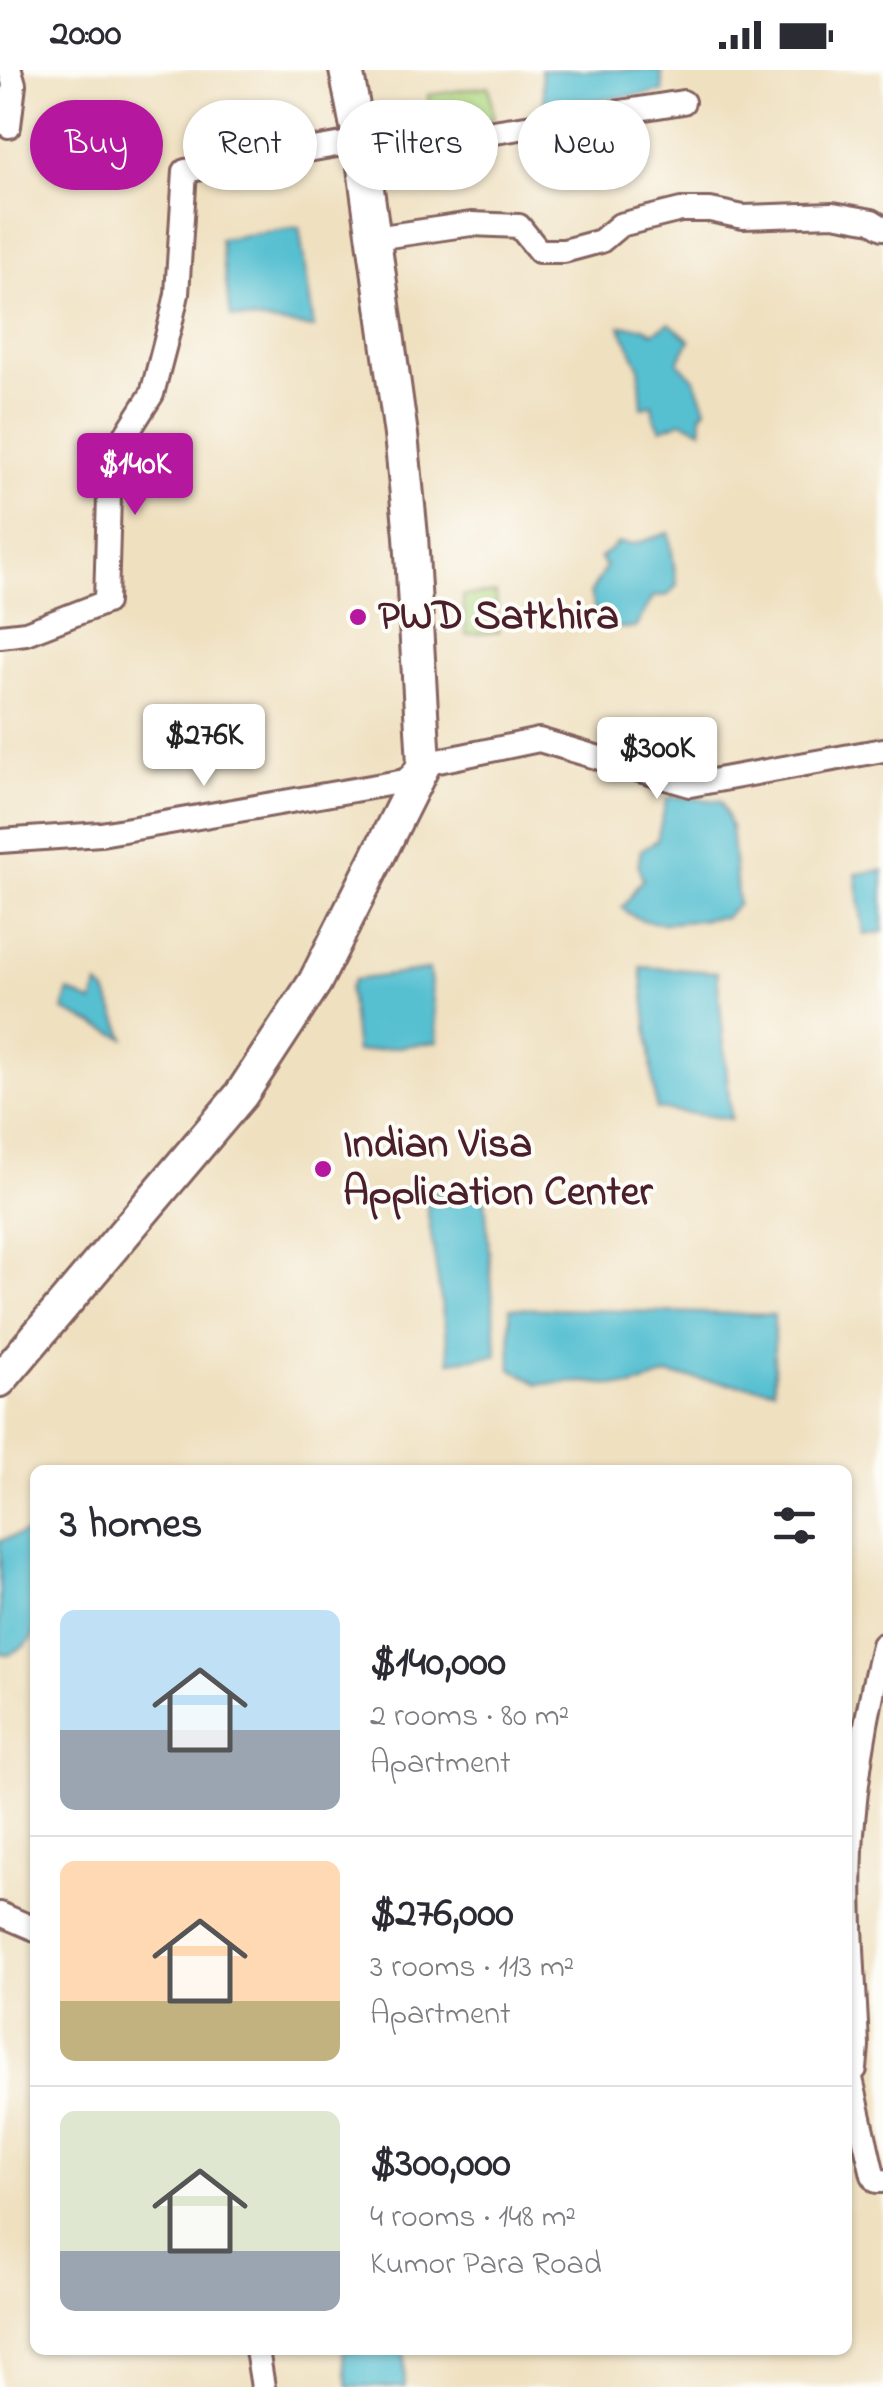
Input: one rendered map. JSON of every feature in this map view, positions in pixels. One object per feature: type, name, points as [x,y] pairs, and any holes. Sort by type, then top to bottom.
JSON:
[{"type":"highway","points":[[346,70],[352,100]]},
{"type":"highway","points":[[0,1380],[241,1095],[316,982],[424,764],[411,536],[368,190]]},
{"type":"street","points":[[9,126],[14,84],[10,70]]},
{"type":"street","points":[[498,128],[684,102]]},
{"type":"street","points":[[0,636],[26,632],[106,602],[110,460],[152,394],[177,294],[185,171],[337,150]]},
{"type":"street","points":[[375,238],[471,224],[519,226],[539,252],[564,251],[601,241],[620,225],[681,210],[710,210],[743,217],[833,214],[872,221],[883,228]]},
{"type":"street","points":[[0,842],[101,834],[404,781],[424,764],[539,740],[690,785],[883,750]]},
{"type":"street","points":[[852,1822],[872,1689],[883,1646]]},
{"type":"street","points":[[0,1914],[30,1926]]},
{"type":"street","points":[[852,1919],[858,2046],[852,2072]]},
{"type":"street","points":[[852,2087],[873,2174],[877,2181],[883,2181]]},
{"type":"street","points":[[258,2355],[263,2387]]},
{"type":"green space","points":[[489,86],[491,100],[429,100],[428,95]]},
{"type":"green space","points":[[496,593],[499,632],[466,635],[463,596]]},
{"type":"water","points":[[541,70],[661,70],[663,92],[596,100],[544,100]]},
{"type":"water","points":[[299,227],[314,328],[231,317],[220,239]]},
{"type":"water","points":[[669,323],[690,340],[678,362],[695,380],[706,408],[701,414],[702,430],[682,421],[661,429],[652,404],[642,408],[639,366],[620,326],[644,327],[653,333]]},
{"type":"water","points":[[669,533],[677,585],[668,595],[653,597],[635,628],[614,628],[597,617],[590,594],[606,567],[600,558],[618,543],[634,544]]},
{"type":"water","points":[[667,798],[721,801],[731,827],[738,904],[725,917],[671,923],[643,920],[622,907],[643,880],[638,866],[641,850],[657,840]]},
{"type":"water","points":[[883,870],[883,932],[864,935],[856,874]]},
{"type":"water","points":[[641,967],[717,972],[731,1119],[656,1109]]},
{"type":"water","points":[[429,970],[438,1042],[356,1052],[349,989],[354,980]]},
{"type":"water","points":[[98,985],[106,992],[125,1038],[64,1011],[68,991],[93,1003]]},
{"type":"water","points":[[484,1186],[497,1355],[450,1361],[425,1194]]},
{"type":"water","points":[[510,1308],[774,1315],[774,1389],[668,1375],[631,1387],[584,1382],[538,1384],[511,1368]]},
{"type":"water","points":[[28,1532],[30,1543],[30,1640],[9,1655],[0,1652],[0,1541]]},
{"type":"water","points":[[344,2355],[404,2355],[405,2387],[348,2387]]},
{"type":"place","name":"PWD Satkhira","points":[[358,617]]},
{"type":"place","name":"Indian Visa Application Center","points":[[323,1169]]}]
